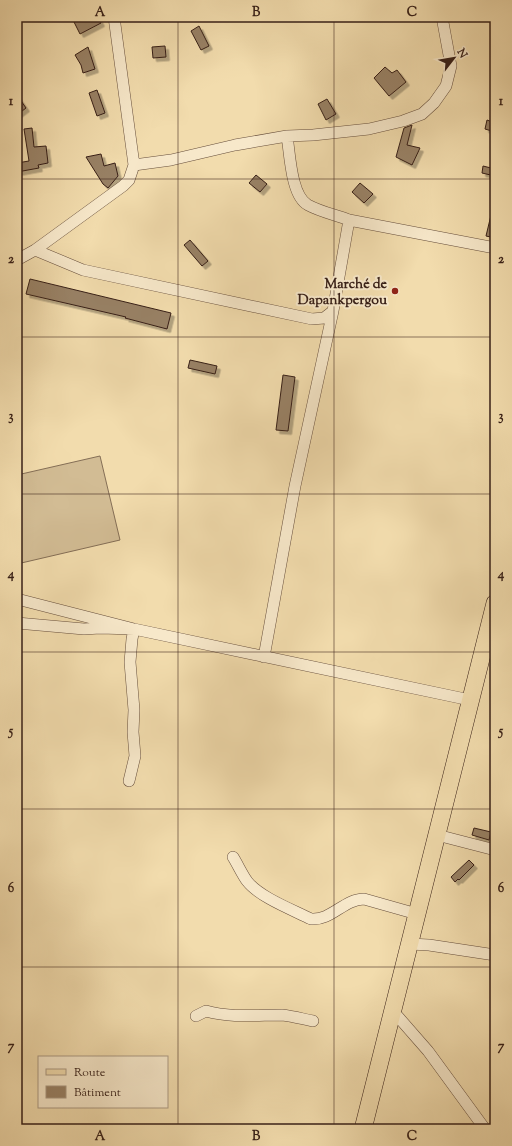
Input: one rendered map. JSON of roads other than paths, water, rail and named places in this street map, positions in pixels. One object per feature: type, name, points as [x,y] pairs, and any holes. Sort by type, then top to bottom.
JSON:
[{"type":"main road","points":[[363,1129],[495,603]]},
{"type":"street","points":[[17,260],[35,250],[123,186],[129,180],[134,165],[114,17]]},
{"type":"street","points":[[134,165],[171,160],[235,145],[287,136],[313,135],[369,129],[414,118],[428,109],[446,86],[451,66],[442,17]]},
{"type":"street","points":[[287,136],[294,180],[298,194],[307,205],[349,220],[495,248]]},
{"type":"street","points":[[264,657],[295,486],[333,310],[349,220]]},
{"type":"street","points":[[35,250],[83,270],[312,319],[324,318],[333,310]]},
{"type":"street","points":[[17,599],[134,629],[470,700]]},
{"type":"street","points":[[17,624],[84,629],[134,629]]},
{"type":"street","points":[[128,781],[135,756],[132,732],[134,710],[130,662],[134,629]]},
{"type":"street","points":[[437,834],[495,850]]},
{"type":"street","points":[[234,857],[247,881],[254,889],[311,919],[317,920],[323,918],[352,900],[358,899],[364,899],[417,914]]},
{"type":"street","points":[[410,944],[429,945],[495,955]]},
{"type":"street","points":[[196,1016],[206,1011],[241,1015],[284,1015],[313,1020]]},
{"type":"street","points":[[393,1011],[428,1051],[485,1129]]},
{"type":"place","name":"Marché de Dapankpergou","points":[[395,291]]}]
